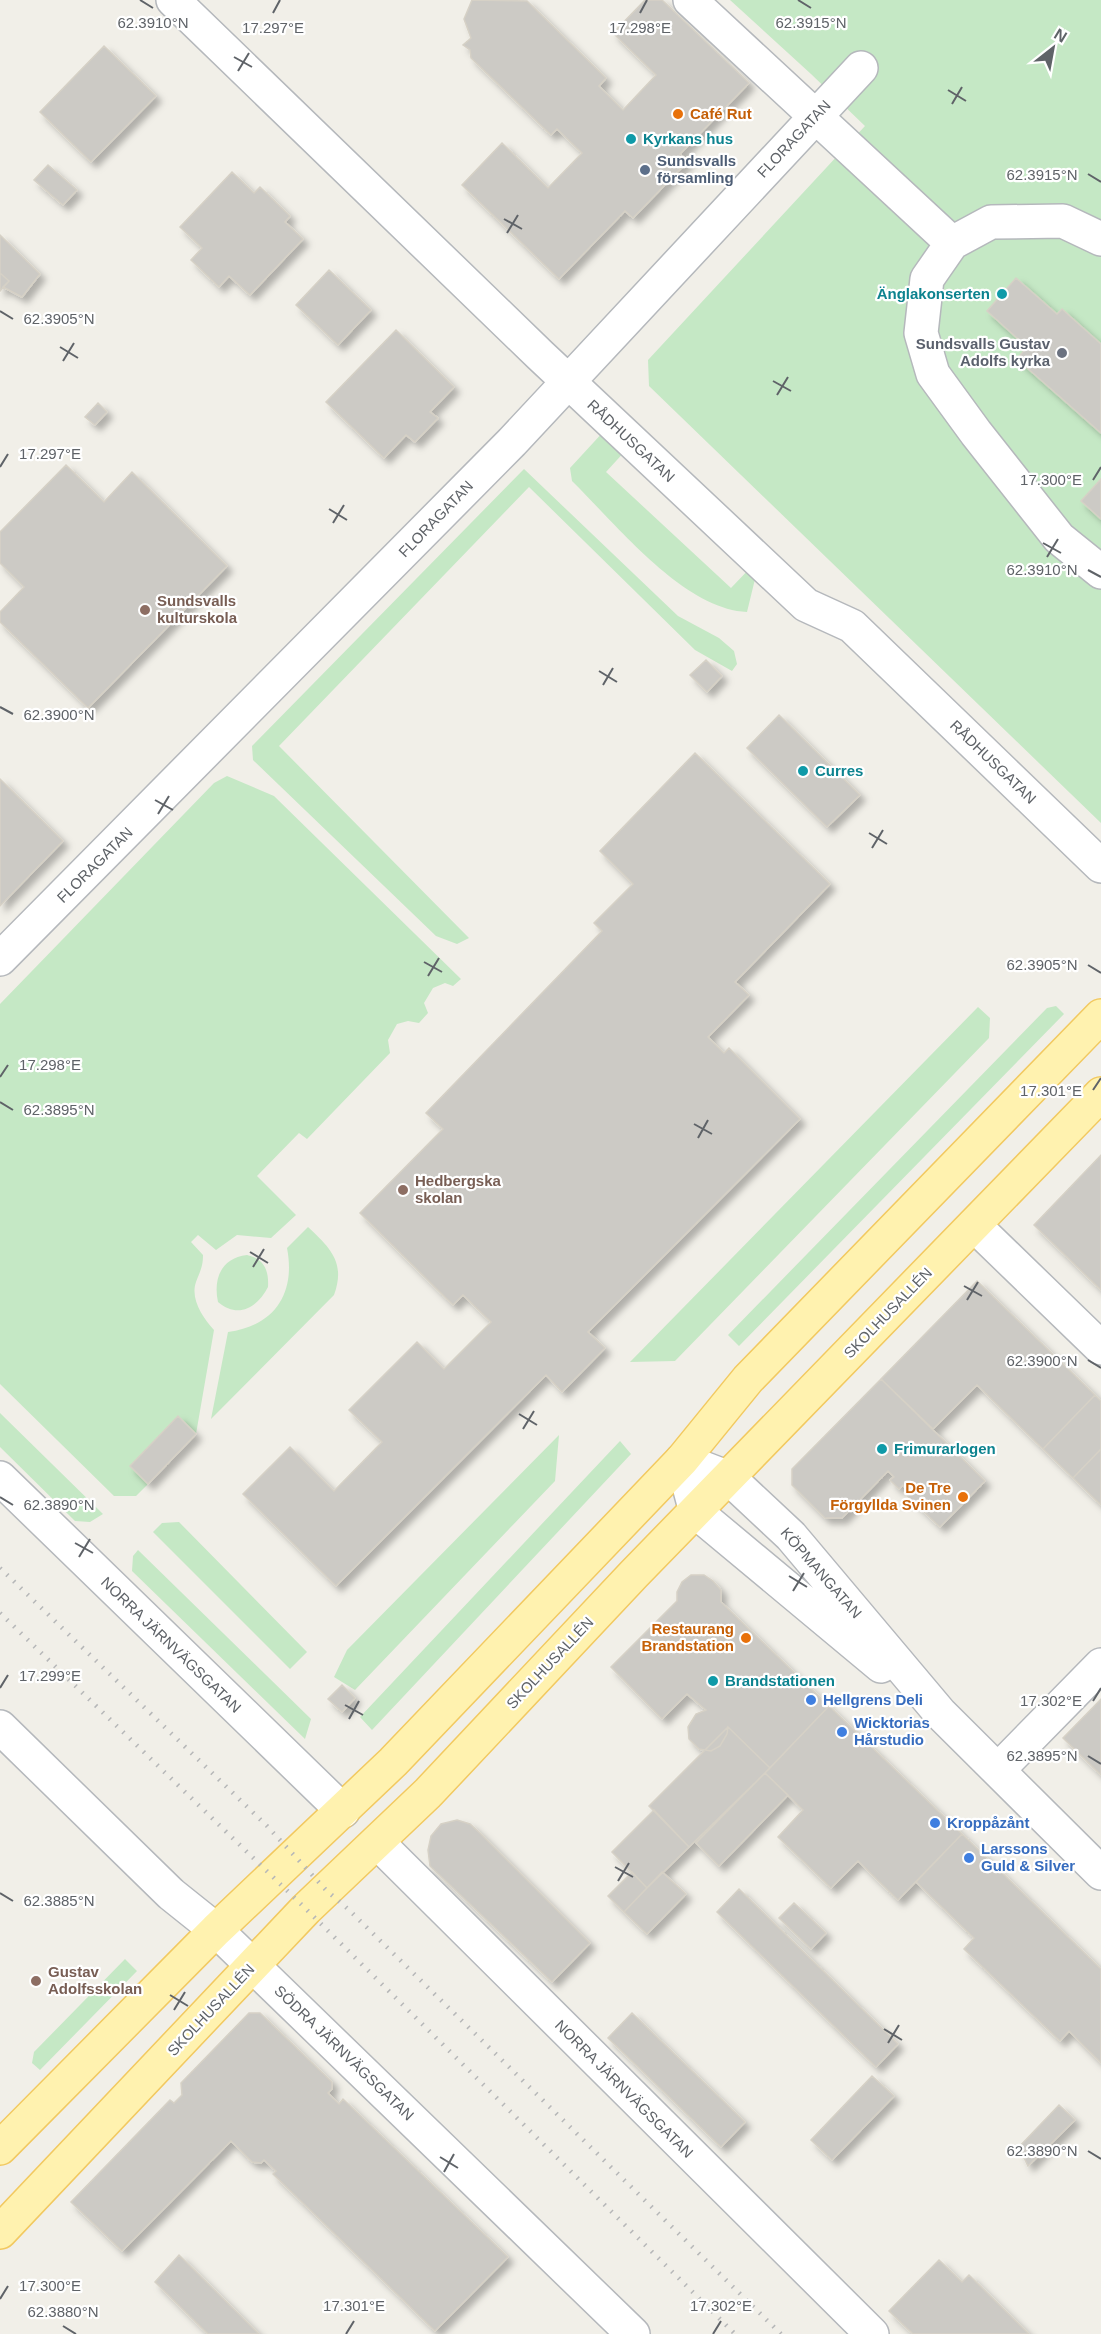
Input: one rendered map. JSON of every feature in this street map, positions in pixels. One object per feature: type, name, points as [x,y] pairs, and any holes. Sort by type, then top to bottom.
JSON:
[{"type":"main road","points":[[0,2148],[216,1930],[344,1810],[484,1668],[682,1460],[748,1379],[1101,1016]]},
{"type":"main road","name":"SKOLHUSALLÉN","points":[[0,2232],[306,1909],[428,1793],[634,1574],[1101,1094]]},
{"type":"street","name":"RÅDHUSGATAN","points":[[173,0],[567,381],[806,605],[852,626],[1101,866]]},
{"type":"street","points":[[690,0],[952,243]]},
{"type":"street","name":"FLORAGATAN","points":[[0,959],[512,442],[861,68]]},
{"type":"street","points":[[1101,239],[1063,221],[991,222],[952,243],[927,279],[921,333],[933,374],[1059,538],[1101,572]]},
{"type":"street","points":[[974,1225],[1101,1348]]},
{"type":"street","points":[[682,1460],[696,1512]]},
{"type":"street","name":"KÖPMANGATAN","points":[[682,1460],[729,1478],[791,1536],[940,1713],[1101,1873]]},
{"type":"street","name":"NORRA JÄRNVÄGSGATAN","points":[[0,1478],[344,1810]]},
{"type":"street","name":"KÖPMANGATAN","points":[[696,1512],[780,1584],[940,1713]]},
{"type":"street","points":[[998,1770],[1101,1665]]},
{"type":"street","name":"SÖDRA JÄRNVÄGSGATAN","points":[[0,1727],[171,1894],[216,1930],[254,1965],[633,2334]]},
{"type":"street","name":"NORRA JÄRNVÄGSGATAN","points":[[377,1842],[872,2334]]},
{"type":"green space","points":[[730,0],[1101,0],[1101,823],[649,386],[648,360],[865,126]]},
{"type":"green space","points":[[605,430],[627,449],[606,472],[731,588],[752,566],[756,575],[747,612],[723,607],[675,581],[630,541],[572,481],[570,468]]},
{"type":"green space","points":[[524,469],[678,616],[719,638],[734,651],[737,664],[732,671],[695,650],[529,487],[279,746],[469,938],[457,944],[436,936],[253,760],[252,746]]},
{"type":"green space","points":[[227,776],[274,796],[461,979],[453,986],[445,983],[433,988],[424,1003],[428,1013],[419,1023],[408,1021],[397,1024],[388,1040],[390,1053],[307,1139],[299,1133],[257,1176],[296,1215],[271,1238],[237,1235],[216,1250],[198,1235],[191,1242],[203,1255],[195,1288],[196,1301],[214,1330],[196,1434],[178,1416],[148,1484],[136,1496],[114,1496],[0,1384],[0,1004],[214,783]]},
{"type":"green space","points":[[1056,1006],[1064,1014],[739,1346],[728,1335],[1047,1008]]},
{"type":"green space","points":[[978,1007],[990,1018],[989,1038],[675,1361],[630,1362]]},
{"type":"green space","points":[[308,1227],[334,1256],[338,1273],[334,1295],[211,1419],[228,1332],[258,1323],[278,1305],[288,1280],[287,1248]]},
{"type":"green space","points":[[247,1255],[258,1259],[264,1266],[268,1275],[268,1287],[253,1305],[246,1309],[233,1310],[218,1302],[218,1278],[225,1265],[231,1260]]},
{"type":"green space","points":[[0,1413],[103,1514],[90,1522],[75,1521],[0,1447]]},
{"type":"green space","points":[[559,1435],[555,1481],[355,1690],[334,1677],[347,1650]]},
{"type":"green space","points":[[620,1441],[631,1454],[372,1730],[360,1717]]},
{"type":"green space","points":[[179,1522],[307,1652],[290,1669],[153,1532],[162,1523]]},
{"type":"green space","points":[[138,1550],[311,1719],[305,1739],[132,1571],[133,1556]]},
{"type":"green space","points":[[125,1959],[137,1971],[40,2070],[32,2063],[34,2052]]},
{"type":"building","name":"Kyrkans hus","points":[[472,0],[527,1],[606,78],[599,86],[623,110],[656,75],[613,33],[645,0],[662,0],[749,83],[680,154],[688,161],[633,218],[625,211],[559,279],[462,185],[502,143],[548,188],[582,153],[557,129],[551,135],[471,58],[470,50],[463,45],[471,38],[464,19]]},
{"type":"building","points":[[104,46],[156,96],[91,162],[40,112]]},
{"type":"building","points":[[48,165],[77,190],[63,205],[34,180]]},
{"type":"building","points":[[232,172],[254,193],[260,187],[290,216],[285,222],[303,239],[250,295],[229,276],[219,287],[191,260],[202,248],[180,227]]},
{"type":"building","points":[[0,235],[40,274],[22,297],[3,287],[9,281],[0,273]]},
{"type":"building","points":[[329,270],[371,310],[338,345],[296,305]]},
{"type":"building","points":[[0,273],[9,281],[0,291]]},
{"type":"building","name":"Sundsvalls Gustav Adolfs kyrka","points":[[1016,278],[1057,314],[1062,309],[1101,344],[1101,433],[1017,359],[1027,347],[987,311]]},
{"type":"building","points":[[396,330],[454,387],[430,412],[438,418],[415,442],[406,435],[384,458],[326,402]]},
{"type":"building","points":[[98,403],[107,412],[95,425],[85,417]]},
{"type":"building","points":[[66,465],[104,502],[132,472],[227,566],[88,708],[0,622],[0,612],[24,587],[0,563],[0,532]]},
{"type":"building","points":[[1101,479],[1101,519],[1081,501]]},
{"type":"building","points":[[706,660],[722,676],[707,692],[690,675]]},
{"type":"building","name":"Curres","points":[[779,715],[860,795],[827,827],[747,748]]},
{"type":"building","name":"Hedbergska skolan","points":[[695,753],[830,884],[735,982],[749,995],[708,1037],[724,1053],[729,1048],[800,1119],[588,1332],[605,1348],[562,1392],[546,1375],[336,1586],[243,1494],[290,1447],[334,1491],[382,1442],[349,1410],[417,1342],[444,1369],[491,1322],[463,1295],[453,1305],[360,1213],[443,1129],[426,1113],[602,931],[594,923],[633,884],[600,851]]},
{"type":"building","points":[[0,779],[63,841],[0,906]]},
{"type":"building","points":[[1101,1155],[1101,1290],[1034,1225]]},
{"type":"building","points":[[977,1281],[1095,1395],[1043,1449],[977,1385],[933,1429],[881,1379]]},
{"type":"building","name":"Frimurarlogen","points":[[881,1379],[985,1481],[940,1527],[904,1493],[907,1490],[903,1485],[899,1489],[890,1480],[894,1477],[888,1471],[842,1518],[825,1518],[792,1485],[792,1469]]},
{"type":"building","points":[[1095,1395],[1101,1401],[1101,1449],[1073,1478],[1043,1449]]},
{"type":"building","points":[[178,1416],[196,1434],[148,1484],[130,1466]]},
{"type":"building","points":[[1101,1449],[1101,1505],[1073,1478]]},
{"type":"building","name":"Brandstationen","points":[[691,1575],[704,1575],[713,1581],[721,1590],[721,1602],[829,1706],[770,1768],[728,1727],[720,1746],[711,1751],[699,1749],[689,1739],[688,1727],[696,1714],[706,1710],[687,1694],[662,1719],[611,1667],[677,1601],[677,1592],[682,1582]]},
{"type":"building","points":[[342,1685],[355,1698],[342,1712],[328,1699]]},
{"type":"building","points":[[1101,1699],[1101,1775],[1063,1738]]},
{"type":"building","points":[[829,1706],[962,1834],[898,1900],[858,1861],[831,1888],[778,1837],[803,1810],[765,1773]]},
{"type":"building","points":[[728,1727],[770,1768],[689,1847],[649,1806]]},
{"type":"building","points":[[765,1773],[788,1795],[719,1866],[696,1843]]},
{"type":"building","points":[[654,1810],[689,1847],[647,1888],[612,1852]]},
{"type":"building","points":[[457,1820],[470,1824],[481,1834],[590,1943],[552,1982],[430,1866],[428,1850],[431,1836],[441,1824]]},
{"type":"building","points":[[962,1834],[1101,1969],[1101,2063],[1069,2031],[1060,2041],[964,1949],[974,1938],[916,1882]]},
{"type":"building","points":[[632,1872],[647,1888],[624,1912],[608,1896]]},
{"type":"building","points":[[662,1872],[686,1894],[647,1934],[624,1912]]},
{"type":"building","points":[[739,1889],[898,2044],[876,2067],[717,1912]]},
{"type":"building","points":[[794,1903],[826,1933],[811,1949],[779,1918]]},
{"type":"building","points":[[249,2013],[260,2013],[332,2082],[332,2089],[328,2093],[339,2104],[343,2099],[508,2257],[435,2331],[273,2174],[276,2171],[264,2160],[261,2163],[252,2162],[231,2141],[122,2251],[71,2202],[170,2100],[174,2103],[182,2095],[181,2083]]},
{"type":"building","points":[[632,2013],[745,2122],[721,2147],[608,2038]]},
{"type":"building","points":[[872,2076],[894,2096],[832,2160],[811,2140]]},
{"type":"building","points":[[1059,2105],[1075,2120],[1028,2166],[1019,2147]]},
{"type":"building","points":[[179,2255],[259,2334],[208,2334],[155,2282]]},
{"type":"building","points":[[939,2260],[962,2282],[969,2275],[1029,2334],[913,2334],[889,2311]]},
{"type":"railway","points":[[0,1568],[267,1826],[326,1890],[781,2334]]},
{"type":"railway","points":[[0,1613],[306,1909],[735,2334]]},
{"type":"place","name":"Café Rut","points":[[678,114]]},
{"type":"place","name":"Kyrkans hus","points":[[631,139]]},
{"type":"place","name":"Sundsvalls församling","points":[[645,170]]},
{"type":"place","name":"Änglakonserten","points":[[1002,294]]},
{"type":"place","name":"Sundsvalls Gustav Adolfs kyrka","points":[[1062,353]]},
{"type":"place","name":"Sundsvalls kulturskola","points":[[145,610]]},
{"type":"place","name":"Curres","points":[[803,771]]},
{"type":"place","name":"Hedbergska skolan","points":[[403,1190]]},
{"type":"place","name":"Frimurarlogen","points":[[882,1449]]},
{"type":"place","name":"De Tre Förgyllda Svinen","points":[[963,1497]]},
{"type":"place","name":"Restaurang Brandstation","points":[[746,1638]]},
{"type":"place","name":"Brandstationen","points":[[713,1681]]},
{"type":"place","name":"Hellgrens Deli","points":[[811,1700]]},
{"type":"place","name":"Wicktorias Hårstudio","points":[[842,1732]]},
{"type":"place","name":"Kroppåzånt","points":[[935,1823]]},
{"type":"place","name":"Larssons Guld & Silver","points":[[969,1858]]},
{"type":"place","name":"Gustav Adolfsskolan","points":[[36,1981]]}]
